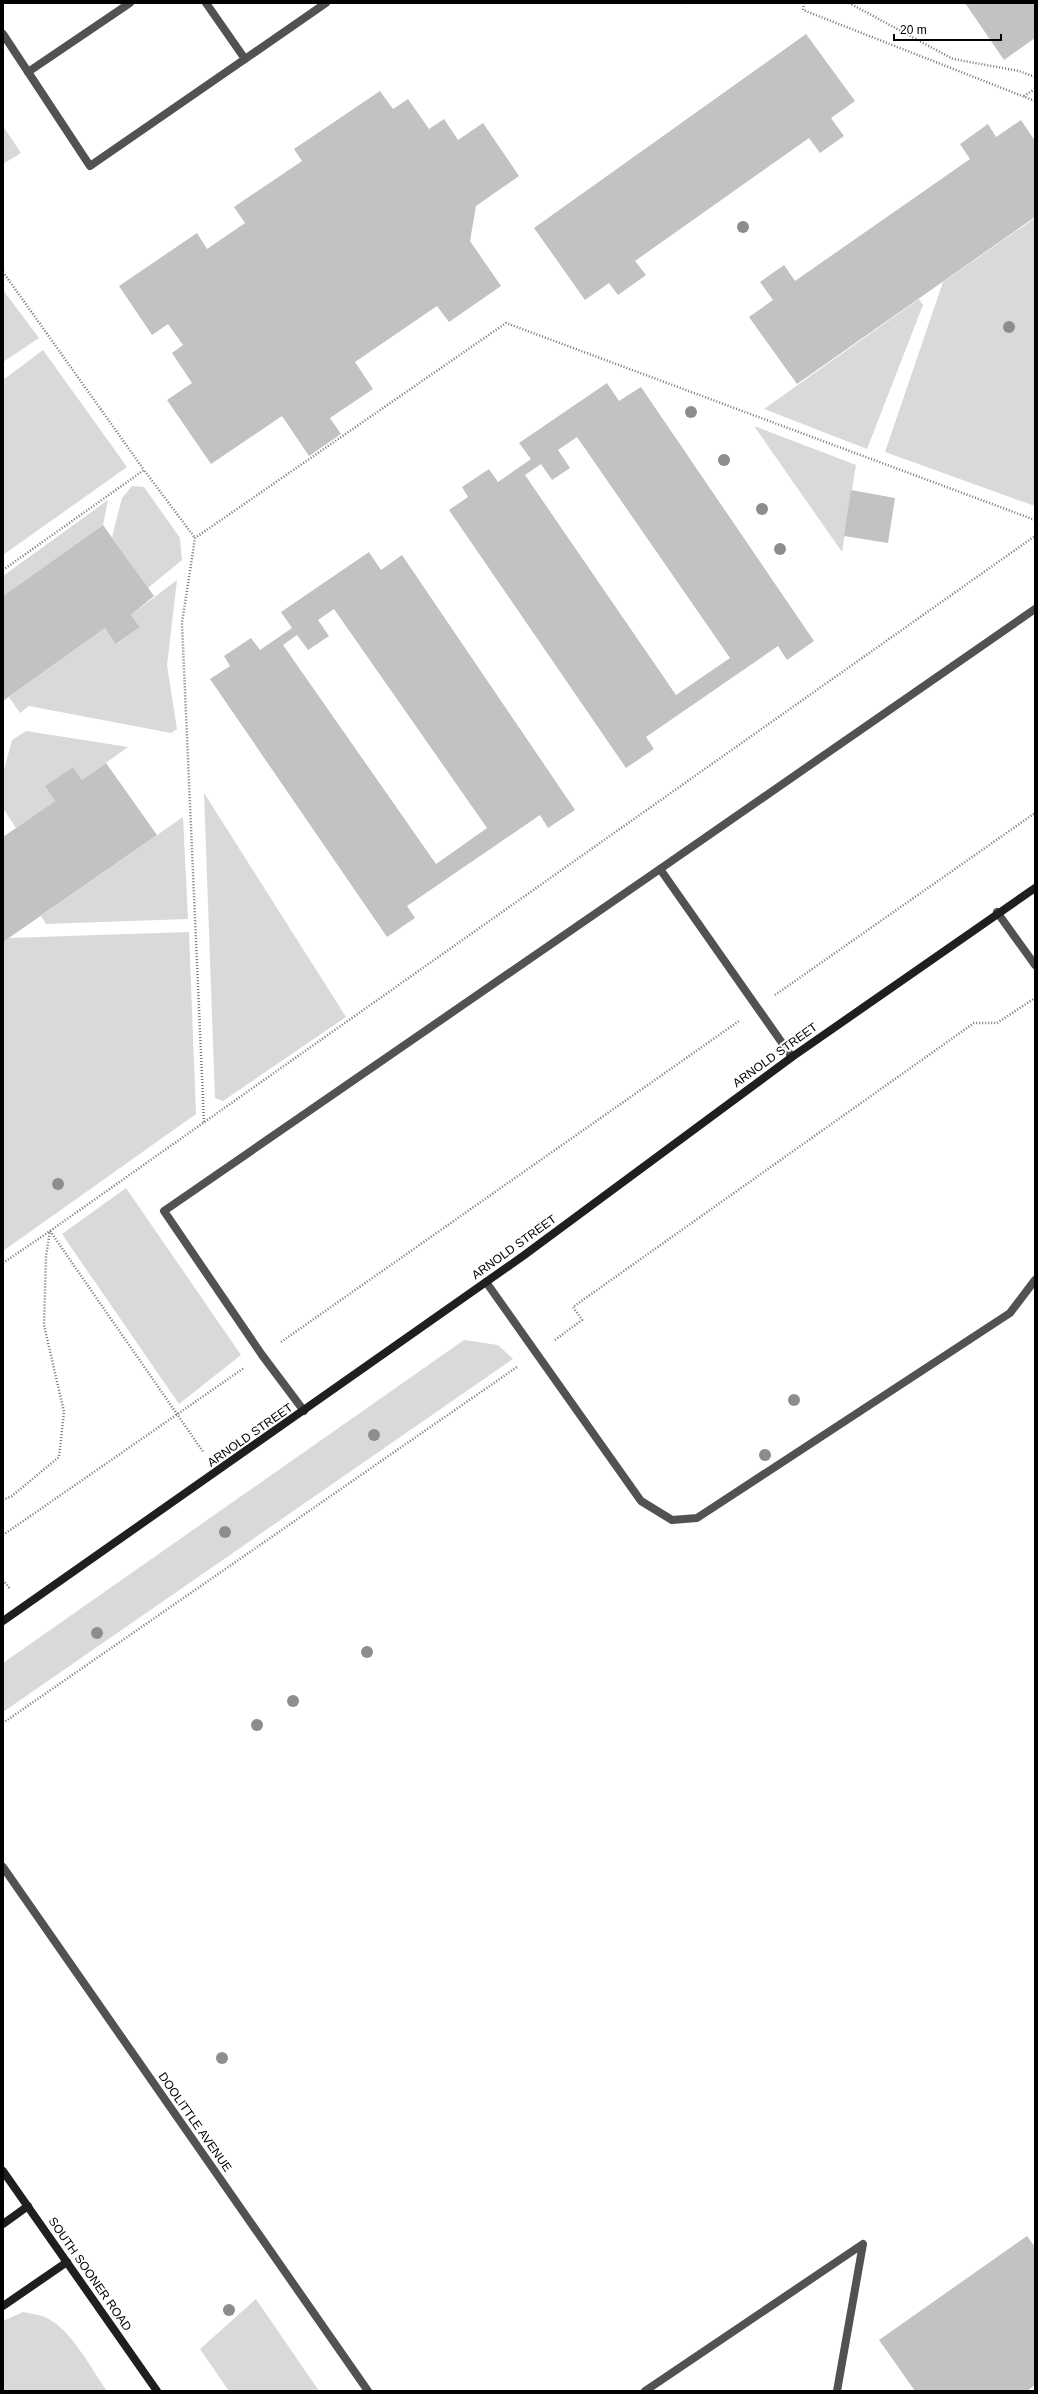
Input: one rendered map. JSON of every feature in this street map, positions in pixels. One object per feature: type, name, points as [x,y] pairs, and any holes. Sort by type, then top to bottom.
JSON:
[{"type":"main road","name":"ARNOLD STREET","points":[[3,1621],[304,1412],[486,1282],[792,1057],[998,912],[1035,888]]},
{"type":"main road","points":[[3,1612],[15,1613]]},
{"type":"main road","name":"SOUTH SOONER ROAD","points":[[3,2171],[157,2391]]},
{"type":"main road","points":[[3,2224],[28,2206]]},
{"type":"main road","points":[[3,2306],[67,2262]]},
{"type":"street","points":[[28,72],[130,3]]},
{"type":"street","points":[[206,3],[245,59]]},
{"type":"street","points":[[3,34],[90,166],[326,3]]},
{"type":"street","points":[[304,1412],[262,1355],[164,1211],[1035,609]]},
{"type":"street","points":[[660,869],[792,1057]]},
{"type":"street","points":[[998,912],[1035,965]]},
{"type":"street","points":[[486,1282],[641,1501],[672,1520],[697,1518],[1010,1312],[1035,1280]]},
{"type":"street","name":"DOOLITTLE AVENUE","points":[[3,1867],[368,2391]]},
{"type":"street","points":[[645,2391],[863,2244],[837,2391]]},
{"type":"path","points":[[804,3],[803,10],[1035,101]]},
{"type":"path","points":[[849,3],[953,59],[1019,71],[1035,77]]},
{"type":"path","points":[[1024,96],[1035,89]]},
{"type":"path","points":[[3,272],[144,470],[195,538],[182,624],[204,1122]]},
{"type":"path","points":[[195,538],[506,323],[1035,520]]},
{"type":"path","points":[[3,570],[144,470]]},
{"type":"path","points":[[3,1264],[1035,536]]},
{"type":"path","points":[[3,1535],[1035,813]]},
{"type":"path","points":[[50,1231],[218,1472]]},
{"type":"path","points":[[3,1500],[12,1496],[59,1457],[64,1412],[44,1325],[46,1256],[50,1231]]},
{"type":"shaded area","points":[[3,126],[21,153],[3,164]]},
{"type":"shaded area","points":[[1035,218],[1035,506],[885,452],[943,282]]},
{"type":"shaded area","points":[[3,290],[39,338],[3,362]]},
{"type":"shaded area","points":[[919,299],[923,305],[867,449],[764,409]]},
{"type":"shaded area","points":[[43,350],[127,467],[3,555],[3,380]]},
{"type":"shaded area","points":[[754,426],[856,465],[842,552]]},
{"type":"shaded area","points":[[132,486],[144,487],[180,538],[182,560],[148,588],[112,537],[122,498]]},
{"type":"shaded area","points":[[108,500],[103,525],[3,596],[3,576]]},
{"type":"shaded area","points":[[177,580],[167,665],[177,729],[171,733],[29,706],[20,713],[9,697],[105,628],[117,644],[140,627],[131,615]]},
{"type":"shaded area","points":[[26,731],[128,747],[82,780],[73,767],[46,786],[55,801],[16,828],[3,808],[3,773],[12,740]]},
{"type":"shaded area","points":[[204,793],[346,1017],[223,1101],[215,1098]]},
{"type":"shaded area","points":[[183,817],[188,919],[46,924],[41,916]]},
{"type":"shaded area","points":[[189,932],[196,1114],[3,1251],[3,942],[8,938]]},
{"type":"shaded area","points":[[126,1188],[241,1355],[179,1404],[62,1234]]},
{"type":"shaded area","points":[[464,1340],[498,1345],[513,1359],[3,1712],[3,1663]]},
{"type":"shaded area","points":[[256,2299],[319,2391],[229,2391],[200,2349]]},
{"type":"shaded area","points":[[23,2312],[46,2317],[60,2327],[82,2353],[107,2391],[3,2391],[3,2321]]},
{"type":"building","points":[[965,3],[1035,3],[1035,38],[1004,60]]},
{"type":"building","points":[[806,34],[855,101],[831,118],[844,136],[820,153],[809,138],[635,261],[646,275],[618,295],[609,283],[585,300],[534,228]]},
{"type":"building","points":[[380,91],[393,109],[408,99],[429,129],[444,119],[458,140],[483,123],[519,176],[476,206],[470,241],[501,286],[449,322],[437,306],[355,362],[373,389],[330,418],[341,434],[309,456],[282,416],[211,464],[167,400],[192,383],[172,353],[183,345],[168,324],[152,335],[119,286],[197,233],[207,249],[245,223],[234,207],[302,161],[294,149]]},
{"type":"building","points":[[1021,120],[1035,141],[1035,217],[797,384],[749,317],[773,300],[760,282],[784,265],[795,281],[970,159],[960,144],[988,124],[996,137]]},
{"type":"building","points":[[607,383],[619,401],[641,387],[814,641],[787,660],[778,646],[646,737],[654,749],[626,768],[449,510],[468,497],[462,487],[489,469],[498,482],[531,459],[519,443]],"holes":[[[577,437],[730,658],[676,695],[525,475],[541,464],[552,480],[570,468],[558,450]]]},
{"type":"building","points":[[851,490],[895,498],[888,543],[844,536]]},
{"type":"building","points":[[103,525],[154,596],[131,615],[140,627],[116,644],[105,628],[3,701],[3,596]]},
{"type":"building","points":[[369,552],[381,570],[402,555],[575,810],[548,828],[540,815],[407,906],[415,918],[387,937],[210,679],[230,666],[224,656],[251,638],[260,650],[292,628],[281,612]],"holes":[[[334,609],[487,828],[436,864],[283,645],[297,635],[308,650],[329,636],[318,620]]]},
{"type":"building","points":[[106,763],[157,835],[3,942],[3,837],[55,801],[45,786],[73,767],[82,780]]},
{"type":"building","points":[[1027,2236],[1035,2247],[1035,2385],[1027,2391],[915,2391],[879,2340]]}]
